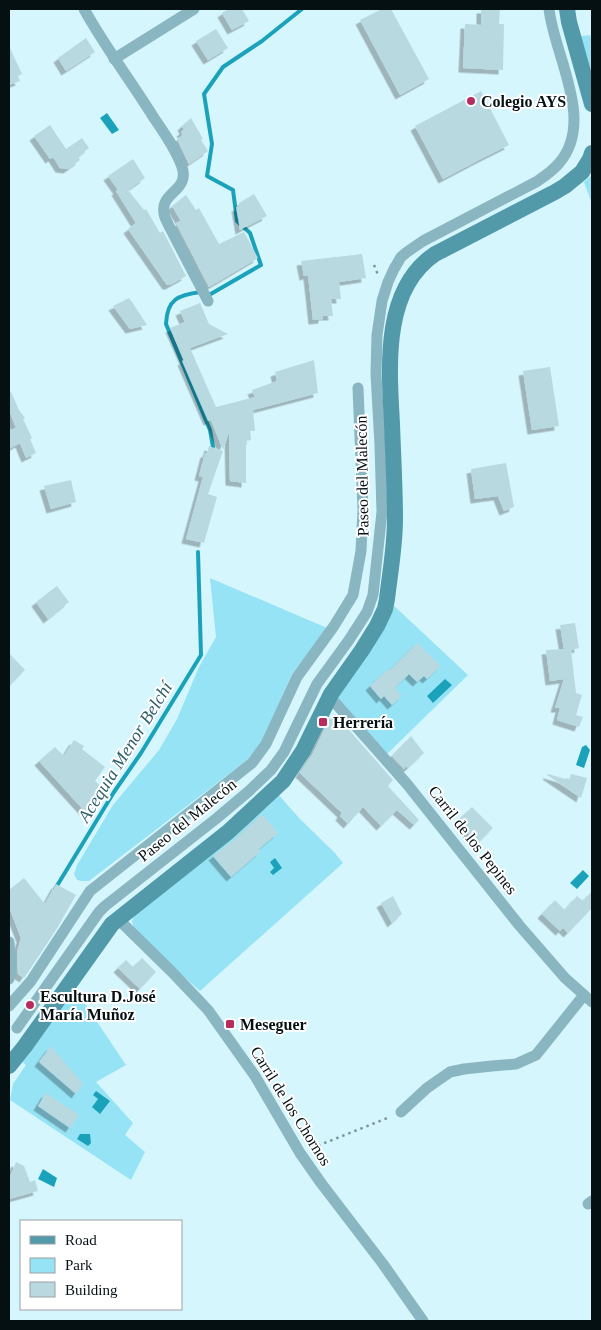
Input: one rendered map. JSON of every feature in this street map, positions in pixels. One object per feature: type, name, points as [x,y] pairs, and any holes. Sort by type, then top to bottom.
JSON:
[{"type":"street","points":[[84,9],[114,59],[148,107],[179,158],[183,170],[183,181],[168,197],[164,213],[208,301]]},
{"type":"street","points":[[114,59],[194,9]]},
{"type":"street","name":"Paseo del Malecón","points":[[17,1028],[99,912],[217,818],[271,770],[287,746],[317,684],[349,640],[366,612],[373,596],[382,524],[375,356],[385,291],[394,269],[401,257],[407,252],[423,241],[527,188],[552,171],[564,158],[573,134],[573,112],[549,9]]},
{"type":"street","points":[[567,9],[568,22],[592,104]]},
{"type":"street","points":[[9,1066],[106,930],[228,832],[276,788],[291,771],[330,697],[380,620],[386,604],[395,519],[390,351],[397,310],[404,291],[418,268],[435,254],[560,189],[582,172],[592,154]]},
{"type":"street","points":[[9,1006],[31,981],[90,891],[252,763],[266,744],[297,677],[334,626],[353,595],[361,551],[363,510],[358,388]]},
{"type":"street","name":"Carril de los Pepines","points":[[330,697],[407,784],[519,925],[565,978],[588,999]]},
{"type":"street","name":"Carril de los Chornos","points":[[118,919],[208,1010],[255,1076],[300,1153],[424,1321]]},
{"type":"street","points":[[9,942],[10,974],[22,984],[31,981]]},
{"type":"street","points":[[401,1112],[427,1088],[450,1072],[516,1064],[536,1055],[588,999]]},
{"type":"path","points":[[374,265],[379,278]]},
{"type":"path","points":[[300,1153],[401,1112]]},
{"type":"green space","points":[[592,35],[592,74],[581,36]]},
{"type":"green space","points":[[592,175],[592,204],[584,182]]},
{"type":"green space","points":[[210,578],[327,628],[292,674],[262,741],[247,760],[89,881],[77,880],[74,874],[77,865],[113,805],[159,750],[177,719],[199,667],[216,637]]},
{"type":"green space","points":[[392,604],[468,675],[387,754],[336,696]]},
{"type":"green space","points":[[277,793],[343,863],[200,991],[135,933],[132,921],[135,914]]},
{"type":"green space","points":[[73,986],[126,1065],[96,1082],[133,1123],[125,1135],[145,1152],[131,1180],[10,1100],[13,1084],[26,1065],[20,1060]]},
{"type":"shaded area","points":[[107,113],[119,130],[112,134],[100,118]]},
{"type":"shaded area","points":[[445,679],[452,685],[433,703],[427,696]]},
{"type":"shaded area","points":[[586,745],[590,750],[584,768],[576,765],[582,747]]},
{"type":"shaded area","points":[[275,858],[282,868],[273,875],[270,872],[274,868],[270,862]]},
{"type":"shaded area","points":[[583,870],[589,876],[577,889],[570,883]]},
{"type":"shaded area","points":[[96,1091],[110,1101],[100,1114],[92,1107],[98,1099],[93,1095]]},
{"type":"shaded area","points":[[80,1134],[90,1134],[91,1143],[88,1146],[77,1139]]},
{"type":"shaded area","points":[[43,1169],[57,1178],[54,1187],[38,1179]]},
{"type":"building","points":[[228,9],[242,9],[249,21],[232,30],[222,13]]},
{"type":"building","points":[[382,9],[391,9],[429,79],[400,95],[360,20]]},
{"type":"building","points":[[481,9],[500,9],[499,24],[504,24],[503,70],[463,68],[465,24],[481,25]]},
{"type":"building","points":[[216,29],[228,48],[208,60],[196,41]]},
{"type":"building","points":[[86,38],[95,52],[66,71],[58,58]]},
{"type":"building","points":[[9,46],[22,74],[18,76],[20,81],[9,85]]},
{"type":"building","points":[[481,91],[509,145],[443,179],[415,126]]},
{"type":"building","points":[[191,118],[208,151],[189,164],[177,139],[183,135],[181,132],[184,130],[182,126]]},
{"type":"building","points":[[50,125],[66,149],[82,138],[89,148],[78,157],[80,160],[68,169],[60,168],[53,157],[50,159],[34,136]]},
{"type":"building","points":[[133,159],[145,178],[128,190],[144,210],[146,209],[160,233],[163,231],[186,276],[170,285],[167,285],[128,229],[136,223],[108,176]]},
{"type":"building","points":[[254,194],[267,216],[240,230],[236,207],[240,206],[239,203]]},
{"type":"building","points":[[186,195],[196,210],[199,208],[219,244],[244,232],[258,258],[209,287],[176,223],[181,221],[172,206]]},
{"type":"building","points":[[362,254],[366,278],[339,282],[341,299],[331,299],[333,316],[323,316],[323,319],[313,320],[308,275],[304,276],[301,261]]},
{"type":"building","points":[[129,298],[147,325],[130,329],[113,306]]},
{"type":"building","points":[[200,303],[209,324],[228,334],[190,348],[216,407],[255,397],[252,390],[277,381],[275,372],[314,360],[318,393],[253,410],[255,431],[250,431],[251,440],[246,441],[246,483],[230,481],[229,432],[223,450],[211,420],[208,421],[170,328],[185,322],[180,311]]},
{"type":"building","points":[[550,367],[559,426],[532,430],[523,371]]},
{"type":"building","points":[[11,392],[25,418],[23,419],[32,438],[30,439],[36,453],[26,458],[20,443],[9,449],[9,431],[16,428],[9,410],[9,393]]},
{"type":"building","points":[[209,446],[223,451],[208,494],[217,497],[204,543],[186,539],[203,477],[199,476],[205,453],[207,453]]},
{"type":"building","points":[[506,463],[514,507],[504,511],[498,496],[475,499],[471,469]]},
{"type":"building","points":[[71,480],[76,502],[51,509],[44,486]]},
{"type":"building","points":[[57,586],[69,602],[48,619],[36,602]]},
{"type":"building","points":[[575,623],[579,648],[571,650],[576,693],[582,695],[576,715],[583,717],[579,727],[557,720],[560,708],[555,708],[564,679],[550,681],[546,650],[564,649],[560,625]]},
{"type":"building","points":[[417,643],[441,666],[427,679],[424,676],[417,682],[409,674],[395,688],[402,696],[392,705],[384,696],[381,699],[370,686],[388,669],[389,671]]},
{"type":"building","points":[[9,653],[25,670],[9,686]]},
{"type":"building","points":[[335,714],[393,780],[388,786],[419,820],[414,825],[397,810],[381,826],[363,807],[348,824],[340,816],[342,813],[300,773],[312,755],[328,722]]},
{"type":"building","points":[[411,736],[424,753],[408,768],[406,766],[404,769],[392,756]]},
{"type":"building","points":[[74,740],[84,746],[82,749],[105,767],[95,781],[107,792],[99,800],[89,816],[39,761],[55,747],[64,756]]},
{"type":"building","points":[[571,774],[587,778],[581,798],[547,775],[569,780]]},
{"type":"building","points":[[472,807],[493,828],[478,843],[457,821]]},
{"type":"building","points":[[262,814],[278,833],[259,849],[261,851],[231,877],[213,856]]},
{"type":"building","points":[[24,878],[45,904],[56,884],[76,895],[56,930],[24,978],[18,974],[17,952],[21,938],[9,907],[9,890]]},
{"type":"building","points":[[592,891],[592,908],[568,933],[563,928],[560,931],[542,914],[555,900],[565,910],[577,896],[583,901]]},
{"type":"building","points":[[393,896],[402,914],[392,923],[381,903]]},
{"type":"building","points":[[142,958],[156,972],[140,989],[118,968],[126,960],[133,967]]},
{"type":"building","points":[[51,1046],[83,1084],[76,1094],[39,1062]]},
{"type":"building","points":[[46,1093],[79,1115],[70,1128],[38,1106]]},
{"type":"building","points":[[16,1162],[24,1166],[30,1182],[35,1180],[38,1191],[9,1199],[9,1179]]},
{"type":"waterway","name":"Acequia Menor Belchí","points":[[209,295],[261,265],[250,233],[237,221],[233,190],[207,176],[212,144],[204,94],[223,67],[262,41],[302,9]]},
{"type":"waterway","name":"Acequia Menor Belchí","points":[[201,292],[186,295],[175,300],[169,309],[166,324],[210,430],[213,447]]},
{"type":"waterway","name":"Acequia Menor Belchí","points":[[55,889],[201,655],[198,552]]},
{"type":"place","name":"Colegio AYS","points":[[471,101]]},
{"type":"place","name":"Herrería","points":[[323,722]]},
{"type":"place","name":"Escultura D.José María Muñoz","points":[[30,1005]]},
{"type":"place","name":"Meseguer","points":[[230,1024]]}]
